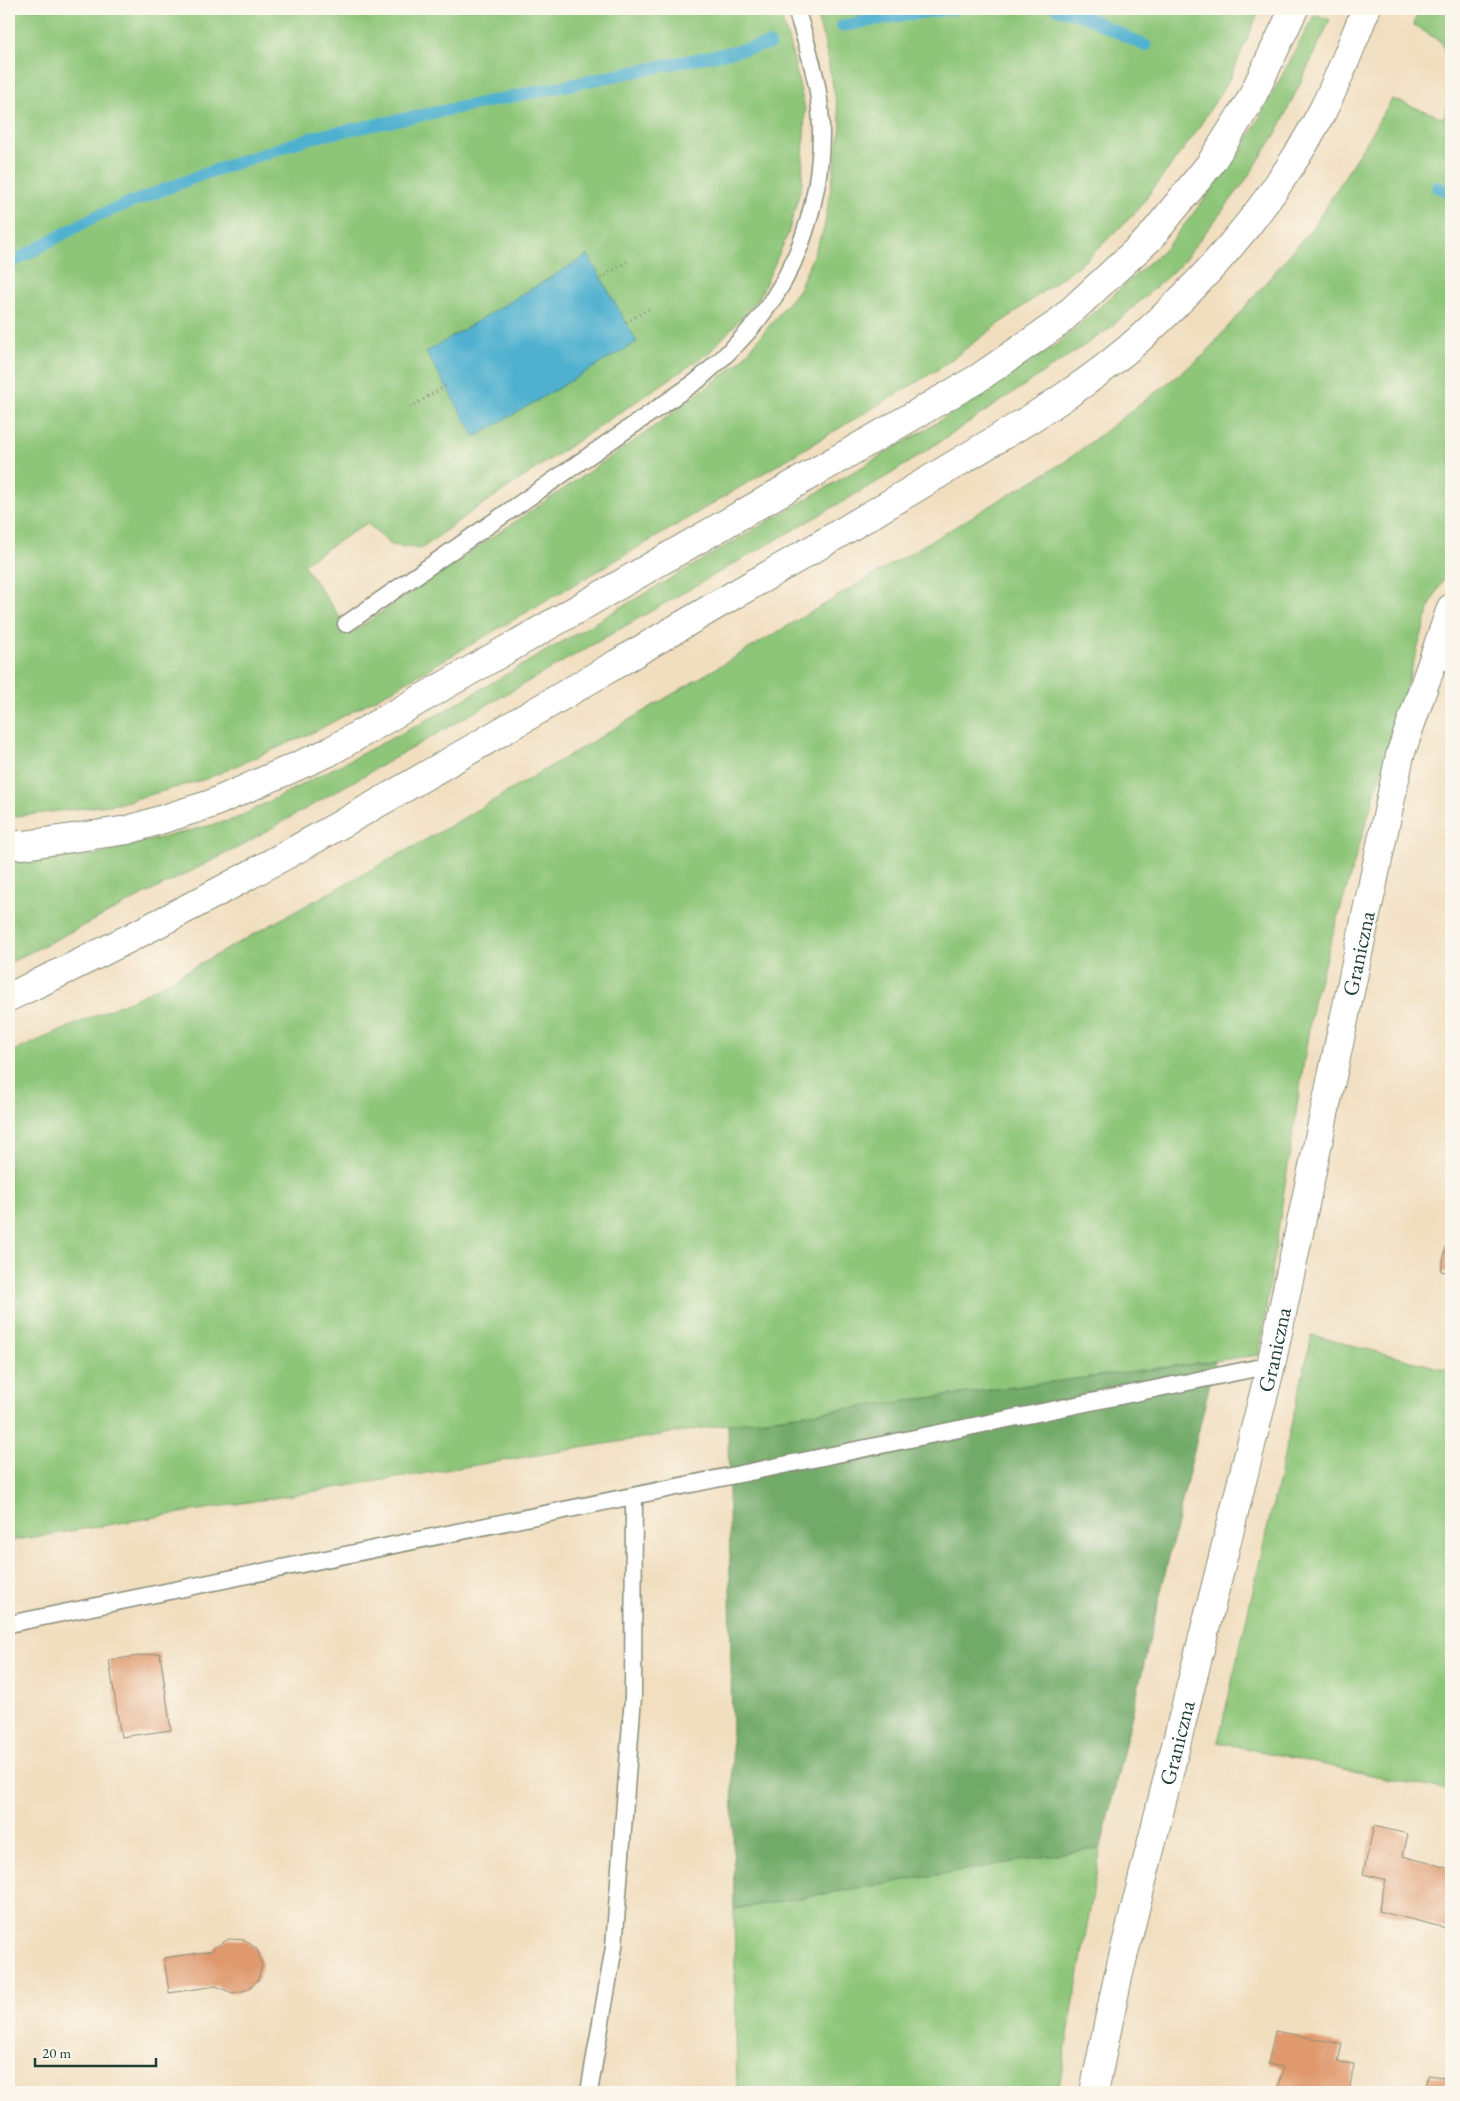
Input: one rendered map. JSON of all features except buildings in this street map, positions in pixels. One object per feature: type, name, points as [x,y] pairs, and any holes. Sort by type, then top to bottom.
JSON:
[{"type":"main road","points":[[9,845],[24,845],[128,830],[211,804],[327,753],[977,379],[1057,324],[1150,238],[1210,164],[1250,101],[1294,9]]},
{"type":"main road","points":[[9,998],[64,972],[213,894],[345,822],[860,522],[1033,418],[1092,379],[1159,321],[1200,280],[1252,222],[1281,182],[1322,111],[1366,9]]},
{"type":"main road","name":"Graniczna","points":[[1094,2092],[1118,1977],[1270,1365],[1400,755],[1443,660],[1451,608]]},
{"type":"lane","points":[[346,624],[697,381],[723,358],[764,312],[793,261],[812,207],[817,178],[820,118],[817,86],[796,9]]},
{"type":"lane","points":[[9,1624],[1270,1365]]},
{"type":"lane","points":[[589,2092],[614,1947],[633,1697],[634,1496]]},
{"type":"path","points":[[601,278],[628,261]]},
{"type":"path","points":[[626,322],[652,307]]},
{"type":"path","points":[[410,407],[446,386]]},
{"type":"green space","points":[[9,9],[779,9],[792,53],[805,109],[802,183],[788,234],[759,298],[710,352],[464,517],[421,549],[391,545],[367,523],[303,564],[351,633],[640,437],[739,363],[799,289],[824,229],[841,126],[824,41],[815,9],[1254,9],[1259,11],[1231,76],[1194,135],[1134,214],[1087,259],[937,370],[663,533],[401,685],[316,731],[206,779],[117,804],[9,817]]},
{"type":"green space","points":[[1419,9],[1451,9],[1451,67],[1441,42],[1414,25]]},
{"type":"green space","points":[[1315,14],[1330,20],[1277,132],[1244,183],[1180,265],[1109,329],[891,474],[237,848],[9,963],[9,862],[94,855],[235,819],[435,716],[930,427],[1059,343],[1167,247],[1241,152]]},
{"type":"green space","points":[[1451,89],[1451,565],[1431,603],[1313,1002],[1259,1355],[728,1424],[9,1541],[9,1053],[143,995],[438,833],[1066,461],[1203,356],[1315,225],[1392,99],[1444,118]]},
{"type":"green space","points":[[1312,1335],[1451,1371],[1451,1792],[1218,1742]]},
{"type":"green space","points":[[1215,1361],[1101,1847],[734,1909],[728,1424]]},
{"type":"green space","points":[[1101,1847],[1058,2092],[737,2092],[734,1909]]},
{"type":"water","points":[[588,255],[637,342],[475,437],[426,352]]},
{"type":"waterway","points":[[842,26],[903,15],[954,9]]},
{"type":"waterway","points":[[1057,9],[1084,16],[1146,46]]},
{"type":"waterway","points":[[9,264],[96,216],[204,174],[310,138],[770,44]]},
{"type":"waterway","points":[[1437,187],[1451,193]]}]
